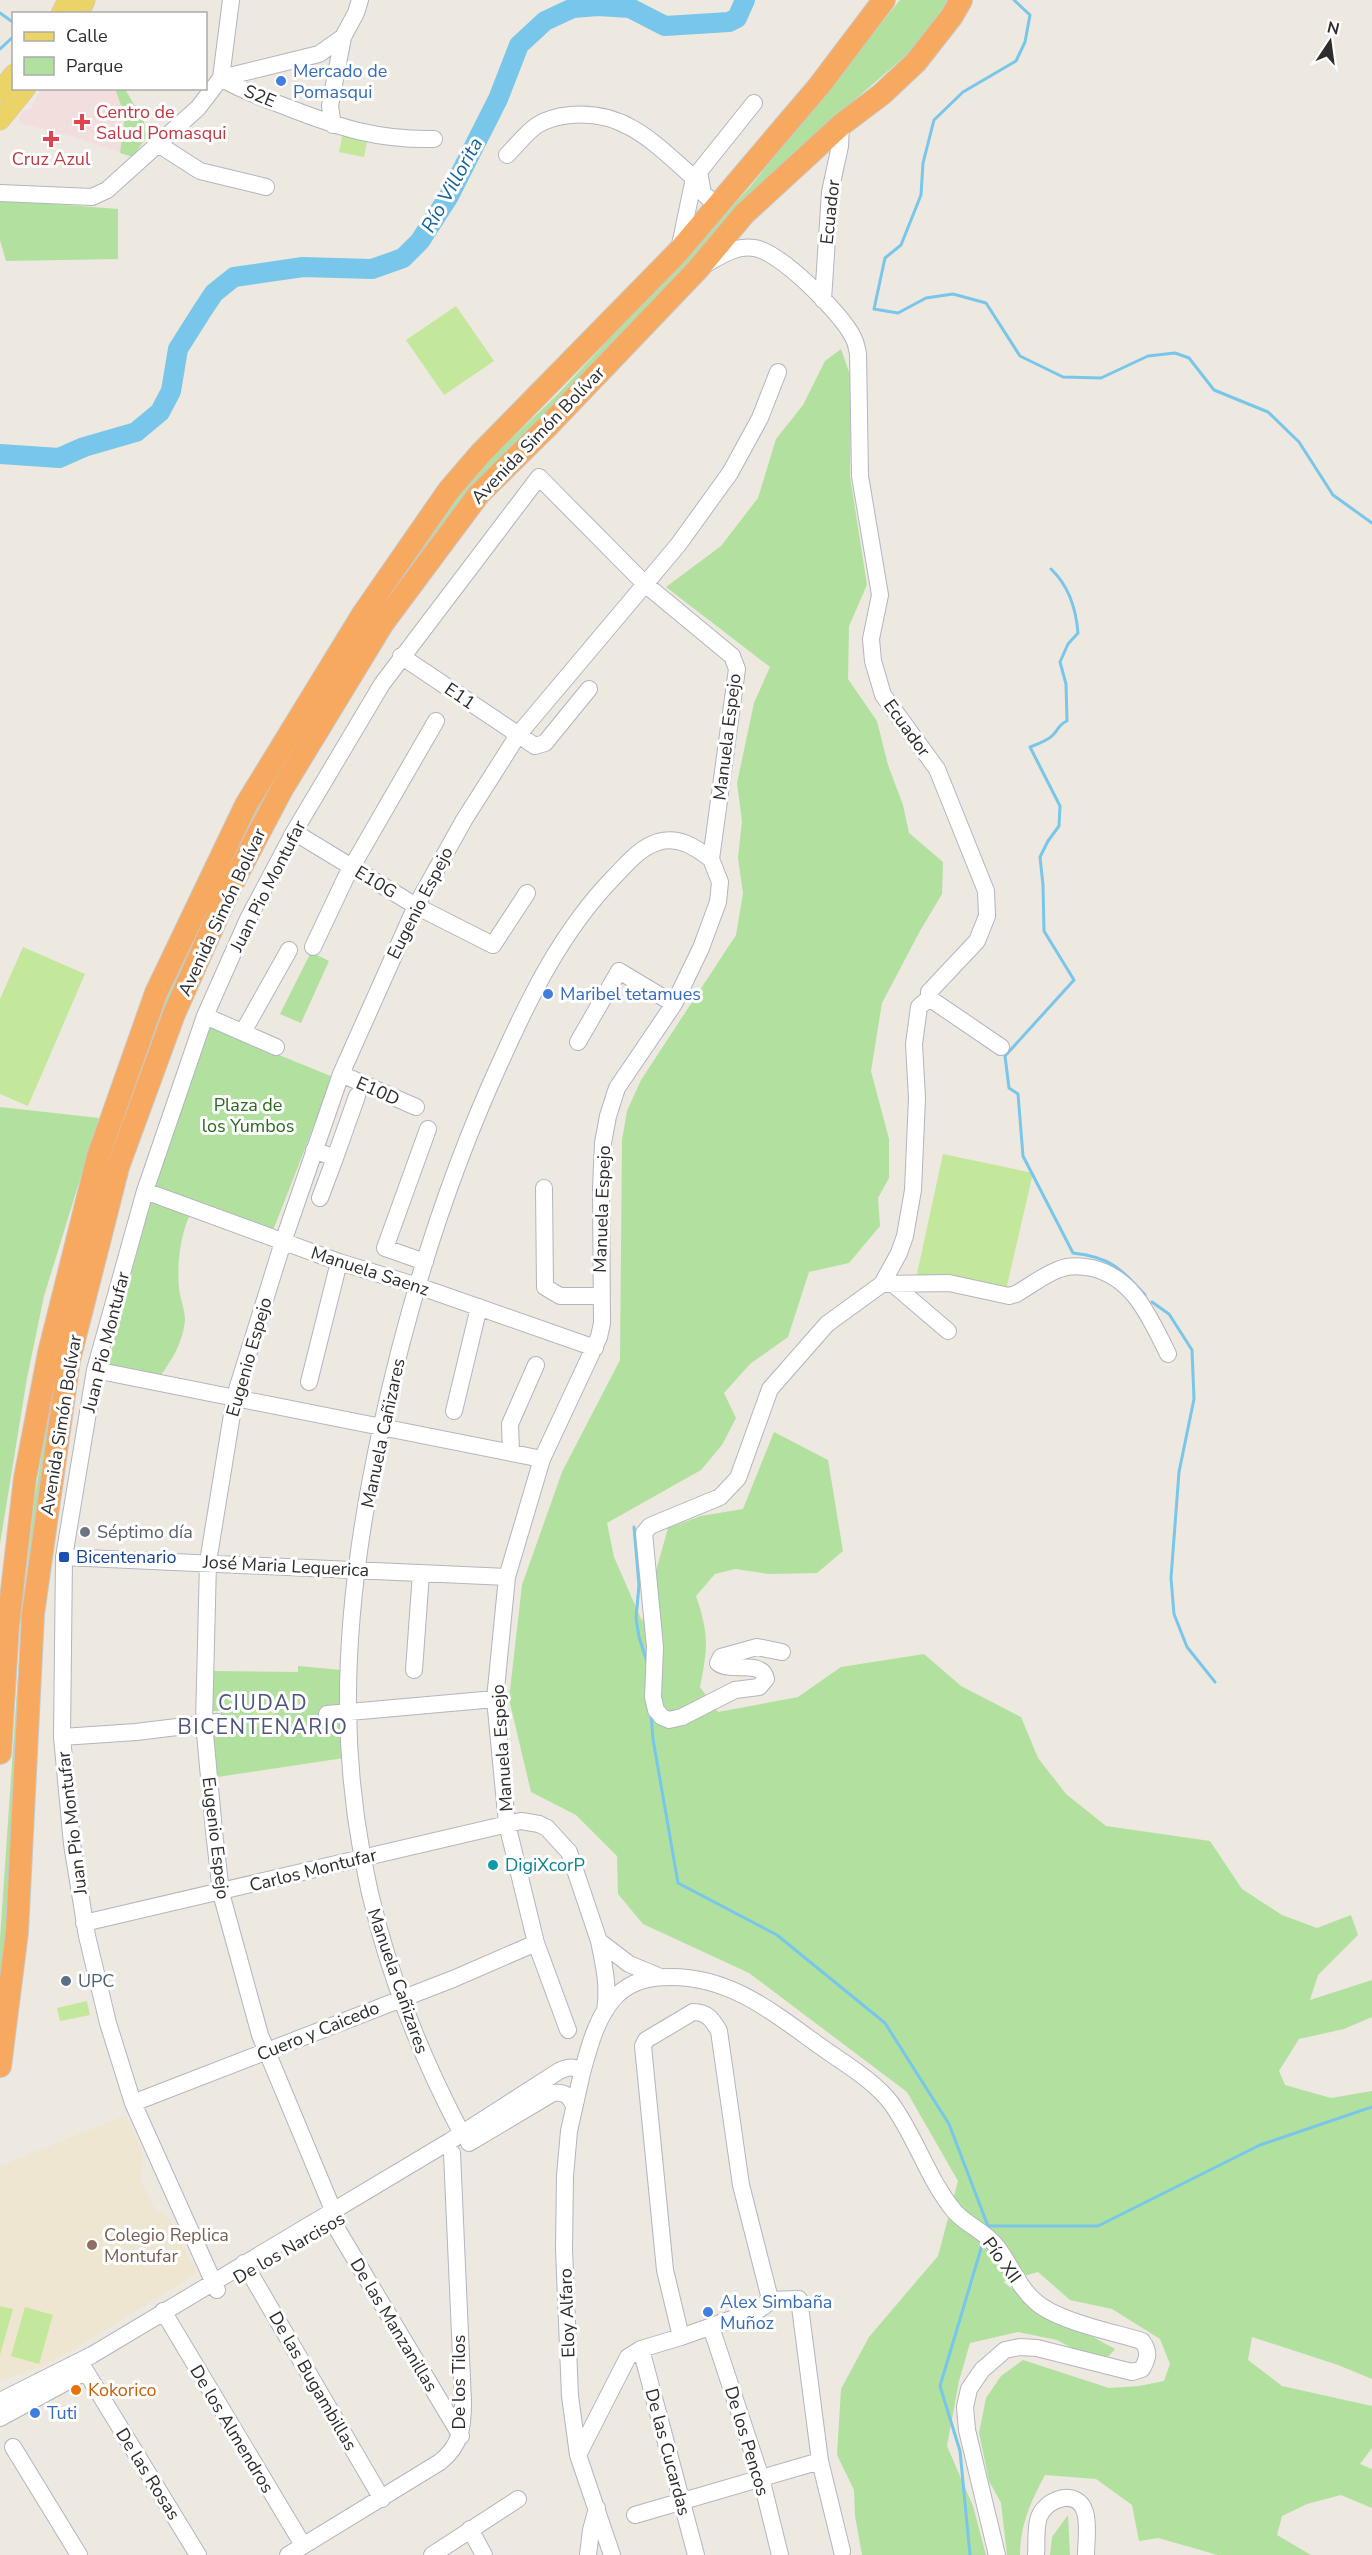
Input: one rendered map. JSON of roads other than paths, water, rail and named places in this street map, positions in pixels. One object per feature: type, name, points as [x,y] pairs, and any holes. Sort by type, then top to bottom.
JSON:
[{"type":"highway","name":"Avenida Simón Bolívar","points":[[0,1753],[2,1690],[25,1478],[49,1353],[98,1157],[156,993],[194,910],[262,776],[363,614],[449,490],[480,454],[678,252],[819,86],[885,0]]},
{"type":"highway","name":"Avenida Simón Bolívar","points":[[0,2066],[17,1932],[33,1614],[69,1360],[118,1167],[174,1014],[230,888],[282,789],[383,623],[478,494],[547,428],[698,269],[744,214],[841,125],[882,94],[916,62],[952,16],[961,0]]},
{"type":"main road","points":[[0,91],[12,76]]},
{"type":"main road","points":[[0,120],[24,90]]},
{"type":"street","points":[[0,193],[92,197],[107,190],[198,108],[221,78],[231,0]]},
{"type":"street","points":[[333,125],[330,106],[343,37],[360,0]]},
{"type":"street","points":[[221,78],[319,54],[343,37]]},
{"type":"street","name":"S2E","points":[[221,78],[256,95],[333,125],[401,139],[434,139]]},
{"type":"street","points":[[678,252],[696,175],[754,103]]},
{"type":"street","points":[[507,156],[536,126],[561,116],[590,113],[619,120],[642,132],[696,175],[703,193],[717,206]]},
{"type":"street","name":"Ecuador","points":[[823,300],[830,192],[840,146],[841,125]]},
{"type":"street","points":[[158,144],[201,171],[266,187]]},
{"type":"street","name":"Ecuador","points":[[698,269],[727,252],[743,248],[765,250],[781,260],[823,300],[843,321],[854,338],[858,354],[860,476],[880,595],[872,639],[873,661],[883,695],[937,769],[986,891],[987,916],[977,940],[929,992],[929,998],[919,1007],[914,1044],[917,1098],[913,1190],[905,1236],[888,1285]]},
{"type":"street","name":"Eugenio Espejo","points":[[331,2216],[267,2051],[234,1947],[221,1893],[207,1776],[211,1722],[208,1562],[235,1396],[283,1242],[341,1074],[416,906],[464,820],[518,735],[705,509],[730,472],[760,418],[778,372]]},
{"type":"street","name":"Manuela Espejo","points":[[539,477],[645,584],[732,656],[737,669],[711,859],[720,882],[718,902],[701,948],[674,1004],[617,1088],[608,1116],[603,1143],[601,1189],[602,1323],[595,1348],[542,1459],[507,1577],[495,1699],[507,1824],[536,1943],[568,2030]]},
{"type":"street","name":"Juan Pio Montufar","points":[[215,2286],[133,2103],[108,2023],[84,1923],[72,1844],[62,1737],[64,1557],[95,1370],[145,1191],[206,1016],[248,919],[294,832],[382,684],[539,477]]},
{"type":"street","name":"E11","points":[[401,656],[536,746],[545,743],[589,688]]},
{"type":"street","points":[[313,947],[352,867],[436,721]]},
{"type":"street","name":"E10G","points":[[294,832],[416,906],[493,945],[527,893]]},
{"type":"street","name":"Manuela Cañizares","points":[[462,2134],[430,2069],[400,1998],[376,1926],[361,1857],[353,1789],[348,1713],[349,1643],[355,1570],[381,1428],[425,1262],[471,1127],[541,976],[587,905],[637,853],[660,842],[678,841],[691,844],[711,859]]},
{"type":"street","points":[[243,1032],[289,950]]},
{"type":"street","points":[[578,1042],[619,971],[674,1004]]},
{"type":"street","points":[[929,998],[1001,1047]]},
{"type":"street","points":[[206,1016],[276,1047]]},
{"type":"street","name":"E10D","points":[[341,1074],[416,1107]]},
{"type":"street","points":[[320,1198],[357,1096]]},
{"type":"street","points":[[425,1262],[385,1248],[428,1129]]},
{"type":"street","points":[[314,1150],[335,1158]]},
{"type":"street","points":[[544,1188],[545,1287],[560,1296],[600,1296]]},
{"type":"street","name":"Manuela Saenz","points":[[145,1191],[339,1262],[418,1286],[595,1348]]},
{"type":"street","points":[[309,1382],[339,1262]]},
{"type":"street","points":[[782,1652],[757,1647],[721,1656],[718,1662],[724,1666],[756,1668],[761,1671],[766,1679],[764,1684],[759,1687],[735,1690],[682,1717],[669,1720],[662,1717],[656,1710],[653,1696],[655,1647],[644,1533],[650,1526],[720,1497],[729,1489],[738,1478],[770,1389],[827,1324],[888,1285],[949,1284],[1009,1296],[1060,1269],[1081,1266],[1104,1271],[1126,1284],[1146,1310],[1168,1354]]},
{"type":"street","points":[[888,1285],[948,1331]]},
{"type":"street","points":[[454,1411],[479,1307]]},
{"type":"street","points":[[511,1452],[510,1424],[536,1365]]},
{"type":"street","points":[[95,1370],[235,1396],[381,1428],[542,1459]]},
{"type":"street","name":"José Maria Lequerica","points":[[64,1557],[507,1577]]},
{"type":"street","points":[[414,1670],[421,1573]]},
{"type":"street","points":[[327,1714],[495,1699]]},
{"type":"street","points":[[62,1737],[136,1732],[211,1722]]},
{"type":"street","name":"Carlos Montufar","points":[[84,1923],[221,1893],[361,1857],[507,1824],[521,1821],[539,1824],[560,1839],[569,1852],[599,1941],[608,1994],[604,2012]]},
{"type":"street","points":[[599,1941],[629,1964],[659,1977]]},
{"type":"street","name":"Cuero y Caicedo","points":[[133,2103],[453,1979],[536,1943]]},
{"type":"street","name":"Pío XII","points":[[580,2071],[604,2012],[617,1996],[629,1986],[643,1979],[689,1977],[714,1982],[742,1993],[774,2012],[865,2079],[890,2102],[956,2213],[983,2232],[996,2246],[1017,2283],[1036,2303],[1055,2314],[1142,2341],[1148,2349],[1148,2358],[1142,2369],[1132,2372],[1037,2348],[1020,2347],[1005,2350],[982,2370],[969,2390],[965,2407],[967,2430],[997,2555]]},
{"type":"street","points":[[681,2337],[665,2270],[643,2046],[646,2040],[693,2012],[702,2012],[708,2016],[719,2031],[741,2185],[768,2300]]},
{"type":"street","name":"De los Narcisos","points":[[0,2418],[331,2216],[559,2071],[571,2067],[580,2071]]},
{"type":"street","name":"Eloy Alfaro","points":[[580,2071],[566,2154],[564,2249],[570,2396],[578,2455],[612,2555]]},
{"type":"street","name":"De los Narcisos","points":[[331,2216],[452,2153],[553,2093],[563,2092],[570,2097],[574,2106]]},
{"type":"street","name":"De los Tilos","points":[[288,2555],[382,2499],[449,2455],[461,2436],[463,2402],[452,2153]]},
{"type":"street","name":"De las Manzanillas","points":[[331,2216],[461,2436]]},
{"type":"street","name":"De las Bugambillas","points":[[246,2267],[382,2499]]},
{"type":"street","points":[[578,2455],[625,2361],[641,2349],[760,2309],[768,2300],[800,2299],[820,2461],[842,2551]]},
{"type":"street","name":"De los Almendros","points":[[165,2316],[303,2545]]},
{"type":"street","name":"De los Pencos","points":[[711,2327],[761,2478],[780,2555]]},
{"type":"street","name":"De las Cucardas","points":[[641,2349],[696,2555]]},
{"type":"street","name":"De los Narcisos","points":[[0,2401],[82,2366]]},
{"type":"street","name":"De las Rosas","points":[[82,2366],[198,2555]]},
{"type":"street","points":[[13,2447],[79,2555]]},
{"type":"street","points":[[635,2515],[820,2461]]},
{"type":"street","points":[[1036,2555],[1038,2518],[1050,2503],[1060,2498],[1072,2498],[1080,2503],[1085,2511],[1086,2555]]},
{"type":"street","points":[[432,2555],[518,2499]]},
{"type":"street","points":[[588,2555],[597,2508]]},
{"type":"street","points":[[470,2529],[484,2555]]},
{"type":"waterway","name":"Río Villorita","points":[[0,454],[59,458],[84,447],[136,432],[160,412],[171,391],[178,349],[214,293],[234,277],[303,267],[372,269],[403,258],[420,241],[449,196],[498,99],[519,45],[545,21],[573,8],[598,6],[630,8],[665,26],[729,22],[737,18],[745,0]]},
{"type":"waterway","points":[[1014,0],[1030,15],[1025,42],[1016,61],[963,92],[934,120],[923,163],[921,195],[901,245],[885,258],[874,309],[898,313],[926,298],[953,294],[986,303],[1020,356],[1063,377],[1101,378],[1148,356],[1175,353],[1189,358],[1214,390],[1268,412],[1299,442],[1333,495],[1372,523]]},
{"type":"waterway","points":[[0,13],[12,22]]},
{"type":"waterway","points":[[0,49],[12,38]]},
{"type":"waterway","points":[[1051,569],[1067,590],[1078,633],[1068,644],[1060,662],[1066,684],[1067,721],[1048,739],[1030,747],[1060,806],[1059,826],[1040,857],[1044,931],[1074,980],[1005,1056],[1009,1088],[1018,1094],[1023,1156],[1073,1253],[1096,1257],[1114,1265],[1145,1295]]},
{"type":"waterway","points":[[1152,1302],[1169,1314],[1192,1350],[1194,1399],[1179,1472],[1171,1578],[1174,1614],[1187,1647],[1215,1682]]},
{"type":"waterway","points":[[634,1527],[639,1585],[636,1618],[647,1662]]},
{"type":"waterway","points":[[651,1714],[653,1739],[678,1883],[777,1935],[885,2023],[949,2124],[988,2226],[1098,2226],[1260,2145],[1372,2107]]},
{"type":"waterway","points":[[970,2555],[960,2451],[940,2386],[983,2242]]},
{"type":"place","name":"Mercado de Pomasqui","points":[[281,81]]},
{"type":"place","name":"Centro de Salud Pomasqui","points":[[82,122]]},
{"type":"place","name":"Cruz Azul","points":[[51,139]]},
{"type":"place","name":"Maribel tetamues","points":[[548,994]]},
{"type":"place","name":"Séptimo día","points":[[85,1532]]},
{"type":"place","name":"Bicentenario","points":[[64,1557]]},
{"type":"place","name":"DigiXcorP","points":[[493,1865]]},
{"type":"place","name":"UPC","points":[[66,1981]]},
{"type":"place","name":"Colegio Replica Montufar","points":[[92,2245]]},
{"type":"place","name":"Alex Simbaña Muñoz","points":[[708,2312]]},
{"type":"place","name":"Kokorico","points":[[76,2390]]},
{"type":"place","name":"Tuti","points":[[35,2413]]},
{"type":"district","name":"CIUDAD BICENTENARIO","points":[[263,1715]]},
{"type":"park label","name":"Plaza de los Yumbos","points":[[248,1115]]}]
